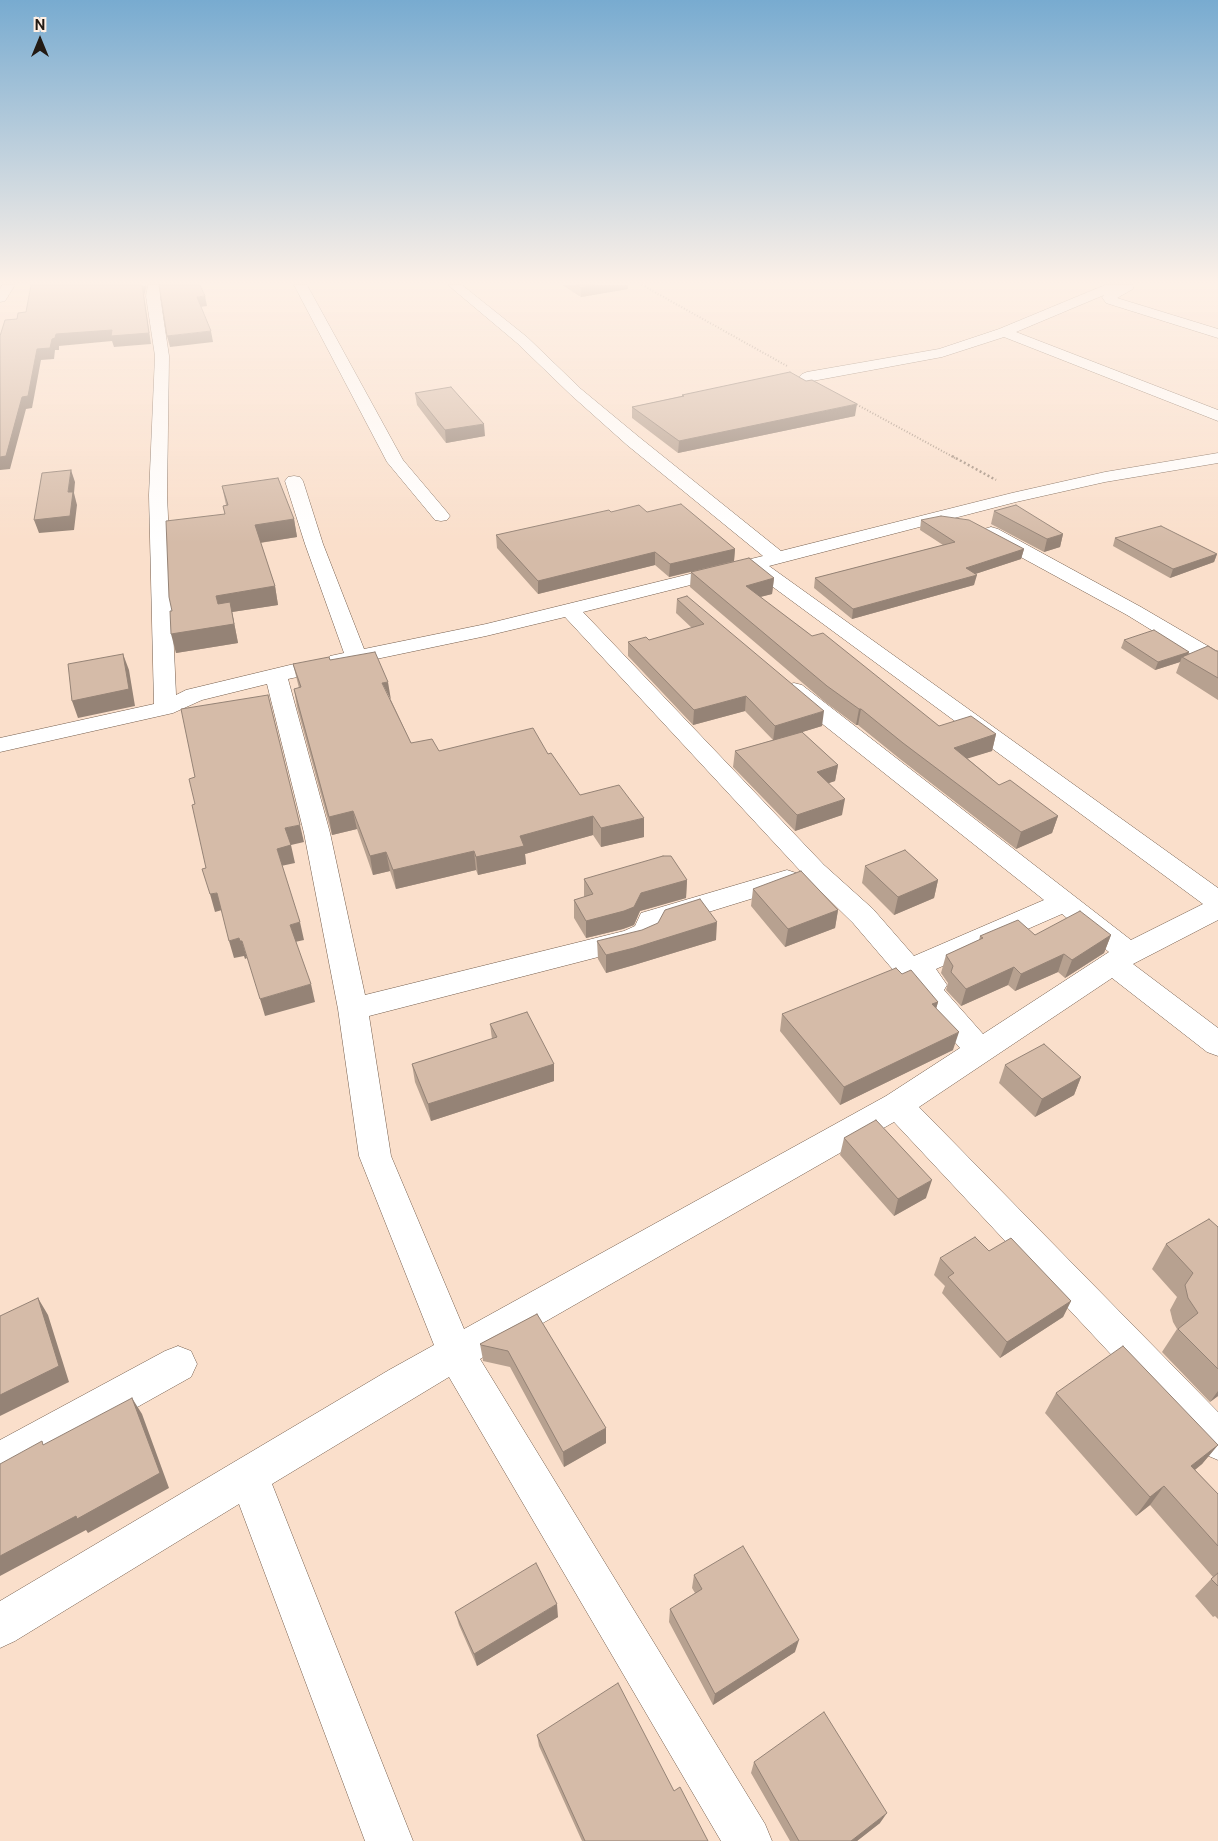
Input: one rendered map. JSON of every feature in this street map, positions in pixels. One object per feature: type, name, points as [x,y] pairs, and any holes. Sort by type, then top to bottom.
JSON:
[{"type":"main road","points":[[162,371],[158,494],[164,708]]},
{"type":"main road","points":[[347,371],[396,462],[441,516]]},
{"type":"main road","points":[[554,371],[633,441],[777,558]]},
{"type":"main road","points":[[807,377],[841,371]]},
{"type":"main road","points":[[1103,371],[1218,416]]},
{"type":"main road","points":[[0,744],[164,708],[194,695],[356,656],[486,630],[569,610],[670,583],[955,514],[1012,498],[1105,478],[1218,458]]},
{"type":"main road","points":[[294,481],[314,544],[356,656]]},
{"type":"main road","points":[[955,514],[1134,612],[1218,661]]},
{"type":"main road","points":[[754,564],[1218,902]]},
{"type":"main road","points":[[670,583],[692,602]]},
{"type":"main road","points":[[569,610],[816,871],[863,916],[984,1047]]},
{"type":"main road","points":[[276,676],[317,832],[353,1009],[376,1156],[456,1352],[748,1841]]},
{"type":"main road","points":[[779,676],[816,708],[1063,902],[1121,959],[1218,1044]]},
{"type":"main road","points":[[353,1009],[631,939],[647,932],[651,920],[816,871]]},
{"type":"main road","points":[[984,1047],[916,966],[1063,902]]},
{"type":"main road","points":[[0,1626],[456,1352],[897,1105],[1121,959],[1218,908]]},
{"type":"main road","points":[[897,1105],[1218,1440]]},
{"type":"main road","points":[[0,1462],[178,1364]]},
{"type":"main road","points":[[250,1476],[389,1841]]},
{"type":"building","points":[[0,371],[33,371],[28,396],[22,397],[6,456],[0,457]]},
{"type":"building","points":[[790,372],[806,381],[812,380],[857,404],[679,441],[632,407],[684,396],[682,395]]},
{"type":"building","points":[[451,387],[484,424],[445,430],[415,393]]},
{"type":"building","points":[[71,470],[68,492],[73,492],[70,516],[34,520],[42,473]]},
{"type":"building","points":[[278,478],[294,519],[255,525],[275,586],[216,596],[218,604],[230,602],[234,624],[171,634],[170,611],[172,611],[169,597],[166,521],[225,514],[223,506],[228,505],[222,486]]},
{"type":"building","points":[[681,504],[735,549],[670,564],[655,552],[538,581],[496,535],[609,510],[611,512],[639,505],[647,512]]},
{"type":"building","points":[[1016,505],[1063,534],[1047,539],[994,511]]},
{"type":"building","points":[[941,516],[969,520],[1024,549],[966,568],[977,575],[853,609],[815,578],[955,542],[921,520]]},
{"type":"building","points":[[1161,526],[1217,554],[1173,569],[1115,538]]},
{"type":"building","points":[[749,558],[774,578],[746,586],[812,636],[823,633],[939,726],[971,716],[996,734],[954,748],[999,785],[1010,780],[1058,816],[1021,832],[861,709],[827,686],[691,572]]},
{"type":"building","points":[[687,596],[824,711],[775,726],[746,696],[694,710],[628,642],[646,637],[649,640],[704,624],[677,599]]},
{"type":"building","points":[[1154,630],[1189,652],[1158,662],[1124,640]]},
{"type":"building","points":[[1208,646],[1218,651],[1218,678],[1182,657]]},
{"type":"building","points":[[375,652],[388,682],[382,683],[411,743],[432,739],[439,751],[533,728],[548,754],[551,753],[580,795],[619,785],[644,818],[601,828],[593,816],[520,836],[524,846],[476,857],[474,851],[393,870],[386,852],[370,856],[353,811],[329,817],[294,689],[301,687],[293,664],[329,657],[330,660]]},
{"type":"building","points":[[123,654],[129,689],[72,701],[68,664]]},
{"type":"building","points":[[268,695],[300,825],[285,828],[291,845],[277,849],[300,922],[290,925],[311,984],[260,999],[242,941],[239,938],[229,941],[217,893],[210,894],[202,869],[206,868],[192,805],[195,804],[189,779],[195,777],[181,709]]},
{"type":"building","points":[[802,732],[838,765],[817,772],[845,799],[797,815],[735,751]]},
{"type":"building","points":[[905,850],[938,880],[898,897],[865,866]]},
{"type":"building","points":[[663,856],[671,856],[687,880],[641,893],[634,907],[586,921],[574,900],[593,894],[584,879]]},
{"type":"building","points":[[801,871],[838,910],[788,929],[753,889]]},
{"type":"building","points":[[700,899],[717,922],[606,955],[597,941],[642,930],[658,923],[665,910]]},
{"type":"building","points":[[1080,911],[1111,935],[1072,960],[1064,954],[1021,974],[1014,967],[966,989],[951,972],[953,966],[946,955],[983,938],[980,936],[1018,920],[1035,935]]},
{"type":"building","points":[[896,968],[902,974],[911,970],[938,1002],[932,1004],[959,1032],[844,1087],[782,1014]]},
{"type":"building","points":[[527,1012],[554,1064],[428,1104],[412,1064],[497,1037],[490,1024]]},
{"type":"building","points":[[1044,1044],[1081,1077],[1042,1099],[1005,1065]]},
{"type":"building","points":[[876,1120],[932,1180],[898,1199],[844,1138]]},
{"type":"building","points":[[1209,1219],[1218,1227],[1218,1369],[1178,1329],[1198,1313],[1188,1298],[1185,1285],[1193,1273],[1166,1244]]},
{"type":"building","points":[[975,1237],[989,1251],[1011,1238],[1071,1301],[1007,1342],[948,1277],[954,1273],[940,1258]]},
{"type":"building","points":[[38,1298],[59,1366],[0,1395],[0,1316]]},
{"type":"building","points":[[537,1314],[606,1428],[563,1452],[508,1351],[480,1344]]},
{"type":"building","points":[[1123,1346],[1218,1445],[1191,1466],[1218,1494],[1218,1546],[1164,1486],[1150,1497],[1056,1393]]},
{"type":"building","points":[[132,1398],[160,1473],[77,1519],[76,1516],[0,1556],[0,1464],[42,1441],[43,1445]]},
{"type":"building","points":[[743,1546],[799,1640],[715,1694],[670,1609],[702,1589],[694,1575]]},
{"type":"building","points":[[536,1563],[557,1604],[474,1654],[455,1612]]},
{"type":"building","points":[[1218,1573],[1218,1586],[1211,1579]]},
{"type":"building","points":[[618,1683],[674,1791],[680,1787],[708,1841],[585,1841],[537,1735]]},
{"type":"building","points":[[824,1712],[887,1813],[851,1841],[799,1841],[754,1762]]}]
